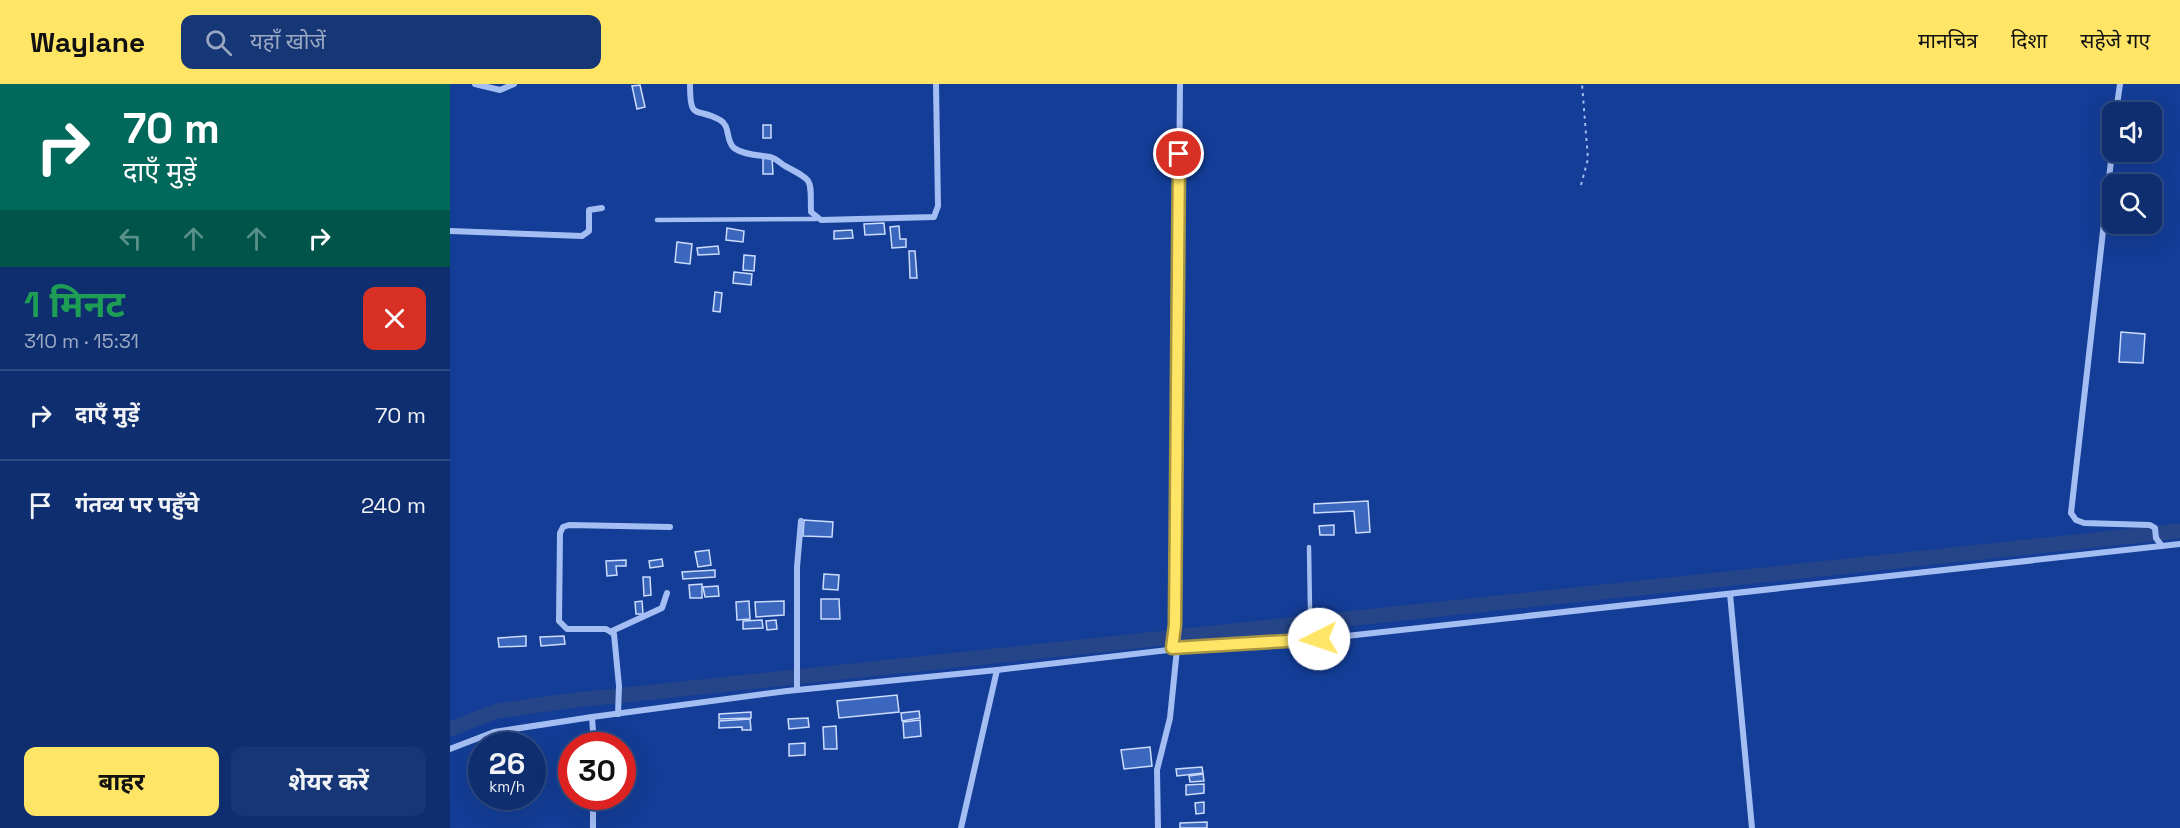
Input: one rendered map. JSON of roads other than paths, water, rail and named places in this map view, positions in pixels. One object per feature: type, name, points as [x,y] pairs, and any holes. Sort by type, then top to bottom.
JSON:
[{"type":"street","points":[[475,84],[500,90],[514,84]]},
{"type":"street","points":[[690,84],[690,102],[693,108],[697,113],[723,122],[727,127],[729,141],[735,148],[759,157],[775,158],[804,174],[810,186],[811,212],[816,219],[934,217],[938,206],[936,84]]},
{"type":"street","points":[[1158,828],[1157,770],[1167,737],[1175,649],[1180,84]]},
{"type":"street","points":[[2117,102],[2120,84]]},
{"type":"street","points":[[2111,162],[2071,507],[2073,518],[2080,522],[2143,524],[2155,528],[2156,538],[2162,546]]},
{"type":"street","points":[[450,231],[582,236],[589,231],[589,210],[602,208]]},
{"type":"street","points":[[797,686],[796,567],[801,521]]},
{"type":"street","points":[[667,593],[662,608],[612,631],[567,629],[560,625],[558,576],[562,530],[569,525],[670,527]]},
{"type":"street","points":[[450,749],[494,732],[618,711],[797,686],[997,670],[1175,649],[1319,639],[2180,544]]},
{"type":"street","points":[[1730,594],[1752,828]]},
{"type":"street","points":[[612,631],[616,641],[618,711]]},
{"type":"street","points":[[962,828],[997,670]]},
{"type":"street","points":[[592,717],[593,732]]},
{"type":"street","points":[[593,810],[593,828]]},
{"type":"lane","points":[[657,220],[816,219]]},
{"type":"lane","points":[[1309,547],[1311,618],[1319,639]]},
{"type":"waterway","points":[[450,729],[497,711],[568,701],[2180,531]]}]
